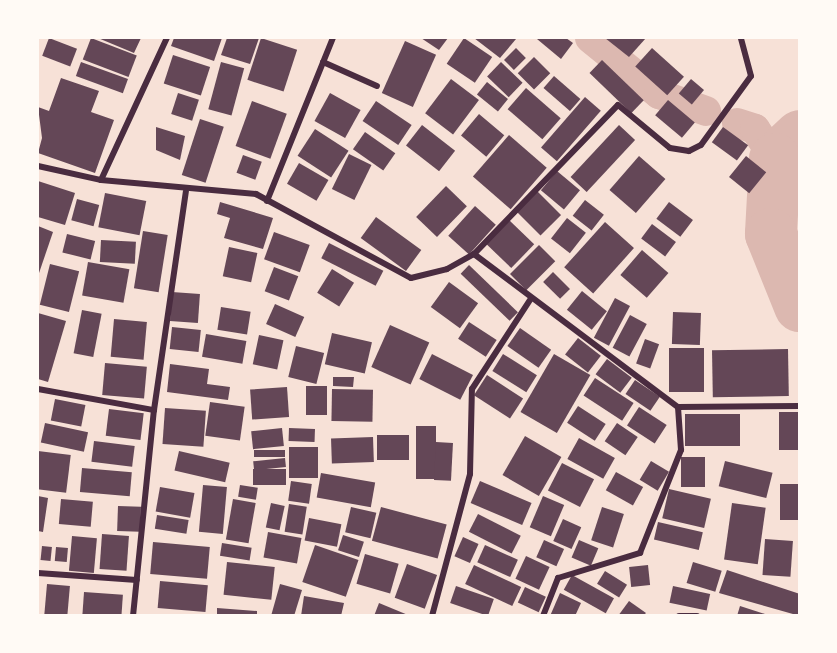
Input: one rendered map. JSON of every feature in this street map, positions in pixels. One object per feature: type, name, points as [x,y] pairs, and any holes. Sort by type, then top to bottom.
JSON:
[{"type":"street","points":[[101,180],[167,38]]},
{"type":"street","points":[[267,201],[333,38]]},
{"type":"street","points":[[38,166],[101,180],[186,191],[225,189],[267,201],[400,275],[447,268],[474,254],[618,105],[670,148],[689,152],[701,145],[751,75],[741,38]]},
{"type":"street","points":[[323,62],[377,86]]},
{"type":"street","points":[[133,615],[154,410],[186,191]]},
{"type":"street","points":[[474,254],[530,300],[678,406],[800,406]]},
{"type":"street","points":[[432,615],[470,474],[472,389],[530,300]]},
{"type":"street","points":[[38,389],[154,410]]},
{"type":"street","points":[[543,615],[558,578],[640,553],[681,450],[678,406]]},
{"type":"street","points":[[38,573],[136,580]]},
{"type":"street","points":[[679,615],[697,615]]},
{"type":"building","points":[[49,38],[77,49],[70,66],[42,56]]},
{"type":"building","points":[[91,38],[137,56],[129,77],[83,59]]},
{"type":"building","points":[[98,38],[141,38],[134,53]]},
{"type":"building","points":[[174,38],[222,38],[214,61],[171,46]]},
{"type":"building","points":[[227,38],[259,38],[250,64],[221,55]]},
{"type":"building","points":[[261,38],[297,50],[284,92],[247,80]]},
{"type":"building","points":[[421,38],[448,38],[439,50]]},
{"type":"building","points":[[464,38],[492,57],[475,83],[447,64]]},
{"type":"building","points":[[474,38],[514,38],[516,39],[500,58]]},
{"type":"building","points":[[566,38],[573,43],[561,59],[537,39]]},
{"type":"building","points":[[605,38],[646,38],[629,57]]},
{"type":"building","points":[[405,41],[436,55],[413,107],[382,93]]},
{"type":"building","points":[[516,48],[526,58],[514,70],[504,60]]},
{"type":"building","points":[[652,48],[684,77],[667,95],[635,67]]},
{"type":"building","points":[[173,55],[210,67],[201,96],[164,84]]},
{"type":"building","points":[[534,57],[550,73],[534,90],[518,73]]},
{"type":"building","points":[[602,60],[644,100],[631,113],[589,73]]},
{"type":"building","points":[[81,62],[128,79],[123,93],[76,76]]},
{"type":"building","points":[[221,62],[244,68],[232,116],[208,109]]},
{"type":"building","points":[[501,62],[523,83],[509,97],[487,76]]},
{"type":"building","points":[[554,76],[580,99],[570,111],[544,88]]},
{"type":"building","points":[[61,78],[99,91],[91,112],[114,120],[95,173],[38,153],[42,138],[38,107],[49,111]]},
{"type":"building","points":[[451,79],[479,100],[453,134],[425,113]]},
{"type":"building","points":[[691,79],[704,90],[692,104],[679,94]]},
{"type":"building","points":[[487,82],[508,99],[498,111],[477,94]]},
{"type":"building","points":[[526,88],[561,118],[542,139],[508,109]]},
{"type":"building","points":[[178,93],[199,100],[192,121],[171,114]]},
{"type":"building","points":[[330,93],[361,110],[345,138],[314,121]]},
{"type":"building","points":[[585,97],[601,111],[557,161],[541,148]]},
{"type":"building","points":[[668,100],[695,122],[682,138],[655,115]]},
{"type":"building","points":[[252,101],[287,114],[270,159],[236,146]]},
{"type":"building","points":[[376,101],[412,125],[398,145],[363,121]]},
{"type":"building","points":[[479,114],[504,135],[486,157],[461,135]]},
{"type":"building","points":[[200,119],[224,127],[206,183],[182,175]]},
{"type":"building","points":[[422,125],[455,151],[439,171],[406,145]]},
{"type":"building","points":[[619,125],[635,140],[587,192],[571,177]]},
{"type":"building","points":[[156,127],[185,136],[180,160],[156,150]]},
{"type":"building","points":[[723,127],[748,145],[737,161],[712,142]]},
{"type":"building","points":[[315,129],[349,151],[331,178],[298,156]]},
{"type":"building","points":[[365,132],[395,153],[383,170],[353,149]]},
{"type":"building","points":[[509,135],[547,168],[511,209],[473,177]]},
{"type":"building","points":[[349,154],[371,165],[354,200],[332,189]]},
{"type":"building","points":[[243,155],[262,162],[255,180],[237,173]]},
{"type":"building","points":[[639,156],[665,179],[636,213],[609,190]]},
{"type":"building","points":[[746,156],[766,172],[749,193],[729,177]]},
{"type":"building","points":[[299,163],[328,180],[316,201],[287,184]]},
{"type":"building","points":[[557,171],[580,190],[564,209],[541,190]]},
{"type":"building","points":[[38,181],[75,193],[65,225],[38,217]]},
{"type":"building","points":[[446,186],[467,206],[437,237],[416,217]]},
{"type":"building","points":[[537,191],[561,215],[541,236],[516,212]]},
{"type":"building","points":[[105,193],[146,201],[140,235],[98,227]]},
{"type":"building","points":[[77,199],[99,205],[94,226],[71,220]]},
{"type":"building","points":[[585,200],[604,215],[592,231],[573,216]]},
{"type":"building","points":[[220,202],[273,218],[263,249],[224,238],[230,218],[217,214]]},
{"type":"building","points":[[669,202],[693,220],[680,237],[656,219]]},
{"type":"building","points":[[475,206],[496,225],[469,254],[448,236]]},
{"type":"building","points":[[376,217],[421,250],[406,271],[361,238]]},
{"type":"building","points":[[567,218],[586,233],[570,253],[551,238]]},
{"type":"building","points":[[509,220],[534,244],[511,268],[486,244]]},
{"type":"building","points":[[605,222],[634,248],[593,293],[564,267]]},
{"type":"building","points":[[652,224],[676,242],[665,256],[641,238]]},
{"type":"building","points":[[38,226],[53,232],[38,276]]},
{"type":"building","points":[[143,231],[168,235],[159,292],[134,288]]},
{"type":"building","points":[[274,232],[310,245],[300,272],[264,259]]},
{"type":"building","points":[[67,234],[95,241],[91,259],[62,252]]},
{"type":"building","points":[[101,240],[136,242],[135,264],[100,262]]},
{"type":"building","points":[[329,243],[383,271],[376,286],[321,258]]},
{"type":"building","points":[[539,245],[555,261],[526,290],[510,274]]},
{"type":"building","points":[[229,247],[257,253],[251,282],[223,276]]},
{"type":"building","points":[[642,250],[668,273],[647,298],[620,275]]},
{"type":"building","points":[[88,262],[129,269],[123,303],[82,295]]},
{"type":"building","points":[[50,264],[79,271],[69,312],[40,305]]},
{"type":"building","points":[[469,265],[518,312],[510,321],[461,274]]},
{"type":"building","points":[[274,267],[298,276],[289,301],[265,291]]},
{"type":"building","points":[[332,269],[354,283],[339,307],[317,293]]},
{"type":"building","points":[[553,272],[570,289],[560,299],[543,282]]},
{"type":"building","points":[[449,282],[478,303],[460,328],[431,307]]},
{"type":"building","points":[[582,291],[607,311],[592,330],[567,310]]},
{"type":"building","points":[[172,292],[200,294],[198,323],[170,321]]},
{"type":"building","points":[[615,298],[630,306],[609,346],[594,338]]},
{"type":"building","points":[[275,304],[304,317],[295,337],[266,324]]},
{"type":"building","points":[[221,307],[251,312],[247,334],[217,330]]},
{"type":"building","points":[[82,310],[102,314],[93,357],[74,353]]},
{"type":"building","points":[[673,312],[701,313],[700,345],[672,344]]},
{"type":"building","points":[[38,313],[66,321],[48,382],[38,379]]},
{"type":"building","points":[[630,315],[647,324],[629,357],[613,348]]},
{"type":"building","points":[[114,319],[147,322],[144,360],[111,357]]},
{"type":"building","points":[[469,322],[497,340],[486,357],[458,339]]},
{"type":"building","points":[[390,325],[429,342],[411,385],[371,367]]},
{"type":"building","points":[[172,327],[201,330],[199,352],[170,349]]},
{"type":"building","points":[[520,328],[551,350],[539,368],[507,346]]},
{"type":"building","points":[[332,333],[372,342],[365,373],[325,364]]},
{"type":"building","points":[[206,334],[246,341],[242,364],[202,357]]},
{"type":"building","points":[[259,335],[283,340],[277,370],[253,364]]},
{"type":"building","points":[[578,338],[601,356],[588,372],[565,355]]},
{"type":"building","points":[[645,339],[659,344],[650,369],[636,363]]},
{"type":"building","points":[[296,346],[324,353],[316,384],[288,377]]},
{"type":"building","points":[[669,348],[704,348],[704,392],[669,392]]},
{"type":"building","points":[[788,349],[789,396],[713,397],[712,350]]},
{"type":"building","points":[[432,354],[473,375],[460,400],[419,379]]},
{"type":"building","points":[[503,354],[537,375],[526,392],[492,371]]},
{"type":"building","points":[[554,354],[590,375],[557,433],[520,412]]},
{"type":"building","points":[[607,359],[632,378],[620,393],[596,374]]},
{"type":"building","points":[[105,363],[147,367],[144,399],[102,395]]},
{"type":"building","points":[[170,364],[209,369],[207,384],[230,387],[228,400],[167,392]]},
{"type":"building","points":[[487,375],[523,398],[510,419],[474,395]]},
{"type":"building","points":[[333,377],[354,377],[353,387],[333,386]]},
{"type":"building","points":[[595,378],[634,403],[622,421],[584,396]]},
{"type":"building","points":[[635,380],[660,397],[650,411],[625,394]]},
{"type":"building","points":[[306,386],[327,386],[327,415],[306,415]]},
{"type":"building","points":[[287,387],[289,417],[252,420],[250,390]]},
{"type":"building","points":[[332,389],[373,390],[372,422],[331,421]]},
{"type":"building","points":[[55,399],[85,405],[81,427],[51,421]]},
{"type":"building","points":[[210,402],[245,407],[240,441],[205,436]]},
{"type":"building","points":[[578,406],[606,424],[595,441],[567,423]]},
{"type":"building","points":[[639,407],[667,425],[655,443],[627,425]]},
{"type":"building","points":[[165,408],[206,411],[203,447],[162,444]]},
{"type":"building","points":[[109,409],[144,413],[140,440],[106,436]]},
{"type":"building","points":[[779,412],[800,412],[800,450],[779,450]]},
{"type":"building","points":[[685,414],[740,414],[740,446],[685,446]]},
{"type":"building","points":[[45,423],[88,432],[84,452],[41,443]]},
{"type":"building","points":[[617,423],[638,437],[625,455],[605,441]]},
{"type":"building","points":[[416,426],[436,426],[436,479],[416,479]]},
{"type":"building","points":[[282,428],[284,446],[253,449],[251,431]]},
{"type":"building","points":[[289,428],[315,429],[315,442],[289,441]]},
{"type":"building","points":[[377,435],[409,435],[409,460],[377,460]]},
{"type":"building","points":[[525,436],[561,457],[539,496],[502,475]]},
{"type":"building","points":[[373,437],[374,462],[332,463],[331,438]]},
{"type":"building","points":[[579,438],[615,458],[603,479],[567,459]]},
{"type":"building","points":[[94,441],[135,446],[132,467],[91,462]]},
{"type":"building","points":[[436,442],[453,443],[451,481],[434,480]]},
{"type":"building","points":[[289,447],[318,447],[318,478],[289,478]]},
{"type":"building","points":[[254,450],[285,450],[285,457],[254,457]]},
{"type":"building","points":[[38,451],[71,455],[66,493],[38,489]]},
{"type":"building","points":[[179,451],[230,463],[225,482],[175,470]]},
{"type":"building","points":[[681,457],[705,457],[705,487],[681,487]]},
{"type":"building","points":[[285,458],[286,467],[254,470],[253,461]]},
{"type":"building","points":[[651,461],[669,472],[658,491],[640,480]]},
{"type":"building","points":[[725,461],[773,473],[766,498],[719,486]]},
{"type":"building","points":[[562,463],[594,479],[580,507],[548,491]]},
{"type":"building","points":[[82,468],[132,472],[130,496],[80,492]]},
{"type":"building","points":[[253,469],[286,469],[286,485],[253,485]]},
{"type":"building","points":[[616,472],[643,487],[633,505],[606,490]]},
{"type":"building","points":[[321,473],[375,483],[371,507],[317,498]]},
{"type":"building","points":[[291,481],[312,484],[309,504],[288,501]]},
{"type":"building","points":[[480,481],[532,503],[522,525],[471,503]]},
{"type":"building","points":[[780,484],[800,484],[800,520],[780,520]]},
{"type":"building","points":[[203,485],[227,487],[223,534],[199,532]]},
{"type":"building","points":[[240,485],[258,488],[256,500],[238,497]]},
{"type":"building","points":[[160,487],[194,493],[190,518],[156,512]]},
{"type":"building","points":[[669,489],[711,499],[704,528],[662,518]]},
{"type":"building","points":[[38,496],[48,498],[43,532],[38,531]]},
{"type":"building","points":[[543,496],[564,505],[551,536],[530,527]]},
{"type":"building","points":[[61,499],[93,502],[91,527],[59,524]]},
{"type":"building","points":[[233,499],[256,503],[249,543],[226,539]]},
{"type":"building","points":[[271,503],[285,506],[279,530],[266,527]]},
{"type":"building","points":[[732,503],[766,508],[758,564],[724,559]]},
{"type":"building","points":[[289,504],[307,507],[302,534],[285,532]]},
{"type":"building","points":[[118,506],[141,507],[140,532],[117,531]]},
{"type":"building","points":[[351,507],[376,513],[370,538],[345,532]]},
{"type":"building","points":[[381,507],[447,525],[438,558],[372,541]]},
{"type":"building","points":[[602,507],[624,514],[613,547],[591,540]]},
{"type":"building","points":[[478,514],[521,536],[512,554],[469,532]]},
{"type":"building","points":[[157,515],[189,520],[186,534],[155,529]]},
{"type":"building","points":[[309,518],[341,524],[337,547],[305,541]]},
{"type":"building","points":[[563,519],[581,527],[572,549],[553,541]]},
{"type":"building","points":[[658,522],[703,532],[699,550],[654,540]]},
{"type":"building","points":[[268,532],[301,538],[297,564],[263,558]]},
{"type":"building","points":[[102,534],[129,536],[126,571],[100,569]]},
{"type":"building","points":[[343,535],[364,542],[359,557],[338,550]]},
{"type":"building","points":[[72,536],[97,538],[94,573],[69,571]]},
{"type":"building","points":[[463,537],[479,544],[470,563],[454,556]]},
{"type":"building","points":[[765,539],[793,541],[790,577],[762,575]]},
{"type":"building","points":[[544,540],[564,549],[556,566],[536,557]]},
{"type":"building","points":[[579,540],[598,548],[591,566],[572,557]]},
{"type":"building","points":[[153,542],[210,547],[207,579],[150,574]]},
{"type":"building","points":[[222,543],[252,548],[250,561],[220,556]]},
{"type":"building","points":[[315,545],[358,560],[346,597],[302,582]]},
{"type":"building","points":[[485,545],[518,560],[510,577],[477,562]]},
{"type":"building","points":[[42,546],[52,547],[50,561],[41,560]]},
{"type":"building","points":[[56,547],[68,548],[67,562],[55,561]]},
{"type":"building","points":[[365,554],[399,564],[390,593],[356,584]]},
{"type":"building","points":[[526,556],[550,567],[539,590],[515,579]]},
{"type":"building","points":[[227,562],[275,567],[271,600],[224,595]]},
{"type":"building","points":[[693,562],[722,571],[715,592],[687,583]]},
{"type":"building","points":[[407,564],[437,575],[425,609],[395,598]]},
{"type":"building","points":[[474,565],[521,587],[512,606],[465,584]]},
{"type":"building","points":[[648,565],[650,585],[631,587],[629,567]]},
{"type":"building","points":[[727,570],[800,594],[800,616],[719,593]]},
{"type":"building","points":[[605,571],[627,585],[619,597],[597,584]]},
{"type":"building","points":[[572,575],[614,598],[606,613],[564,590]]},
{"type":"building","points":[[160,581],[208,585],[205,612],[158,608]]},
{"type":"building","points":[[47,584],[70,586],[67,616],[44,616]]},
{"type":"building","points":[[280,584],[302,590],[294,616],[271,616]]},
{"type":"building","points":[[456,586],[494,599],[488,616],[450,603]]},
{"type":"building","points":[[673,586],[710,594],[707,611],[669,603]]},
{"type":"building","points":[[525,587],[546,597],[539,612],[518,602]]},
{"type":"building","points":[[84,592],[123,595],[121,616],[82,616]]},
{"type":"building","points":[[560,593],[581,603],[575,616],[550,616]]},
{"type":"building","points":[[304,596],[344,603],[341,616],[301,616]]},
{"type":"building","points":[[629,601],[646,613],[643,616],[618,616]]},
{"type":"building","points":[[379,603],[408,615],[408,616],[374,616]]},
{"type":"building","points":[[740,606],[768,615],[768,616],[737,616]]},
{"type":"building","points":[[217,608],[257,611],[257,616],[217,616]]},
{"type":"waterway","points":[[590,38],[659,94],[706,111]]},
{"type":"waterway","points":[[737,123],[755,129],[775,159]]},
{"type":"waterway","points":[[800,136],[775,159],[771,234],[800,306]]}]
